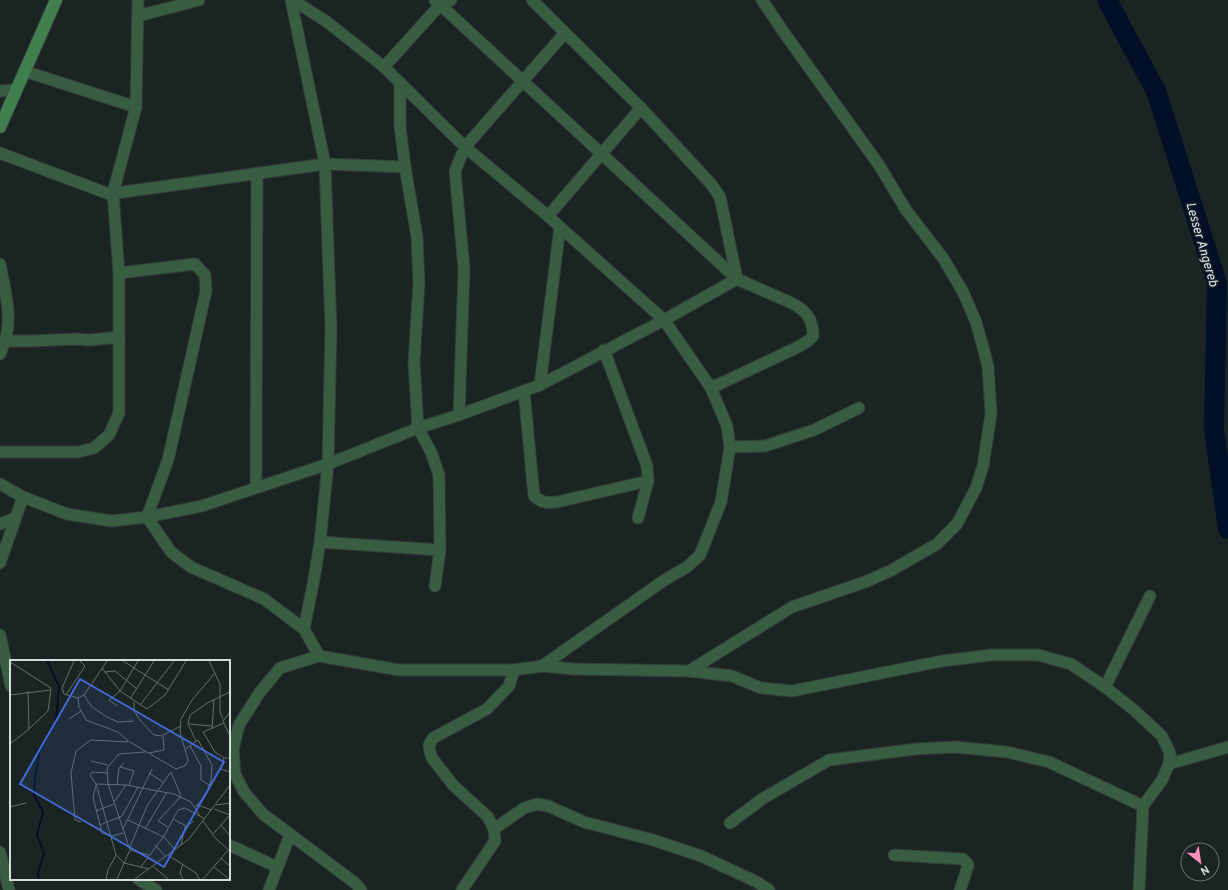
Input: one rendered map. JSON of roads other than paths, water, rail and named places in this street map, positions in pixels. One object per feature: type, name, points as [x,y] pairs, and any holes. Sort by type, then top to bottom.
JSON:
[{"type":"street","points":[[0,127],[56,0]]},
{"type":"street","points":[[0,452],[78,452],[94,448],[110,435],[119,414],[119,273],[113,193],[136,107],[138,0]]},
{"type":"street","points":[[138,16],[199,0]]},
{"type":"street","points":[[292,0],[327,22],[384,67],[465,147],[548,216],[664,320],[711,388],[728,426],[730,448],[721,502],[700,555],[687,567],[666,579],[542,666]]},
{"type":"street","points":[[292,0],[326,164],[331,328],[328,464],[320,542],[304,629]]},
{"type":"street","points":[[384,67],[437,2],[451,0]]},
{"type":"street","points":[[532,0],[641,108],[711,184],[720,197],[737,279]]},
{"type":"street","points":[[689,671],[792,607],[864,582],[890,571],[937,544],[957,524],[976,488],[983,466],[991,414],[988,366],[976,322],[963,292],[942,258],[906,210],[879,165],[762,0]]},
{"type":"street","points":[[437,2],[737,279],[795,303],[807,314],[813,326],[813,336],[808,341],[798,348],[711,388]]},
{"type":"street","points":[[458,415],[464,269],[454,171],[465,147],[565,33]]},
{"type":"street","points":[[24,71],[136,107]]},
{"type":"street","points":[[400,83],[400,126],[417,237],[420,283],[414,362],[418,428],[431,452],[439,475],[440,550],[435,586]]},
{"type":"street","points":[[0,91],[16,90]]},
{"type":"street","points":[[548,216],[641,108]]},
{"type":"street","points":[[0,153],[109,194],[326,164],[405,166]]},
{"type":"street","points":[[256,173],[256,487]]},
{"type":"street","points":[[540,385],[560,227]]},
{"type":"street","points":[[0,264],[8,305],[8,330],[6,341],[0,354]]},
{"type":"street","points":[[119,273],[195,264],[205,275],[206,291],[168,460],[147,517]]},
{"type":"street","points":[[0,484],[23,497],[67,514],[112,521],[147,517],[202,506],[328,464],[418,428],[540,385],[604,350],[664,320],[737,279]]},
{"type":"street","points":[[6,341],[90,340],[119,337]]},
{"type":"street","points":[[604,350],[647,466],[648,480],[638,518]]},
{"type":"street","points":[[524,391],[534,496],[540,502],[557,502],[648,480]]},
{"type":"street","points":[[730,448],[765,446],[814,430],[859,408]]},
{"type":"street","points":[[0,563],[23,497]]},
{"type":"street","points":[[147,517],[171,552],[191,567],[264,599],[304,629],[319,656]]},
{"type":"street","points":[[0,524],[15,518]]},
{"type":"street","points":[[320,542],[440,550]]},
{"type":"street","points":[[1105,687],[1150,596]]},
{"type":"street","points":[[0,635],[10,681]]},
{"type":"street","points":[[361,890],[355,883],[263,814],[244,792],[235,774],[233,750],[238,725],[260,692],[280,668],[319,656],[399,670],[514,670],[542,666],[574,669],[689,671],[732,676],[761,688],[792,691],[942,662],[991,655],[1038,655],[1071,664],[1105,687],[1134,710],[1162,736],[1170,753],[1169,764],[1162,780],[1142,806],[1139,890]]},
{"type":"street","points":[[462,890],[495,841],[494,829],[488,817],[453,785],[432,758],[429,745],[433,738],[487,709],[509,686],[514,670]]},
{"type":"street","points":[[730,823],[762,800],[829,760],[916,748],[955,747],[1006,752],[1049,762],[1142,806]]},
{"type":"street","points":[[1169,764],[1228,747]]},
{"type":"street","points":[[494,829],[524,808],[537,804],[548,806],[584,822],[653,840],[701,856],[757,882],[768,890]]},
{"type":"street","points":[[270,890],[277,867],[290,835]]},
{"type":"street","points":[[230,845],[277,867]]},
{"type":"street","points":[[0,852],[10,890]]},
{"type":"street","points":[[894,855],[963,859],[968,866],[960,890]]},
{"type":"street","points":[[140,880],[156,890]]},
{"type":"waterway","name":"Lesser Angereb","points":[[1107,0],[1156,91],[1217,283],[1214,429],[1228,529]]}]
